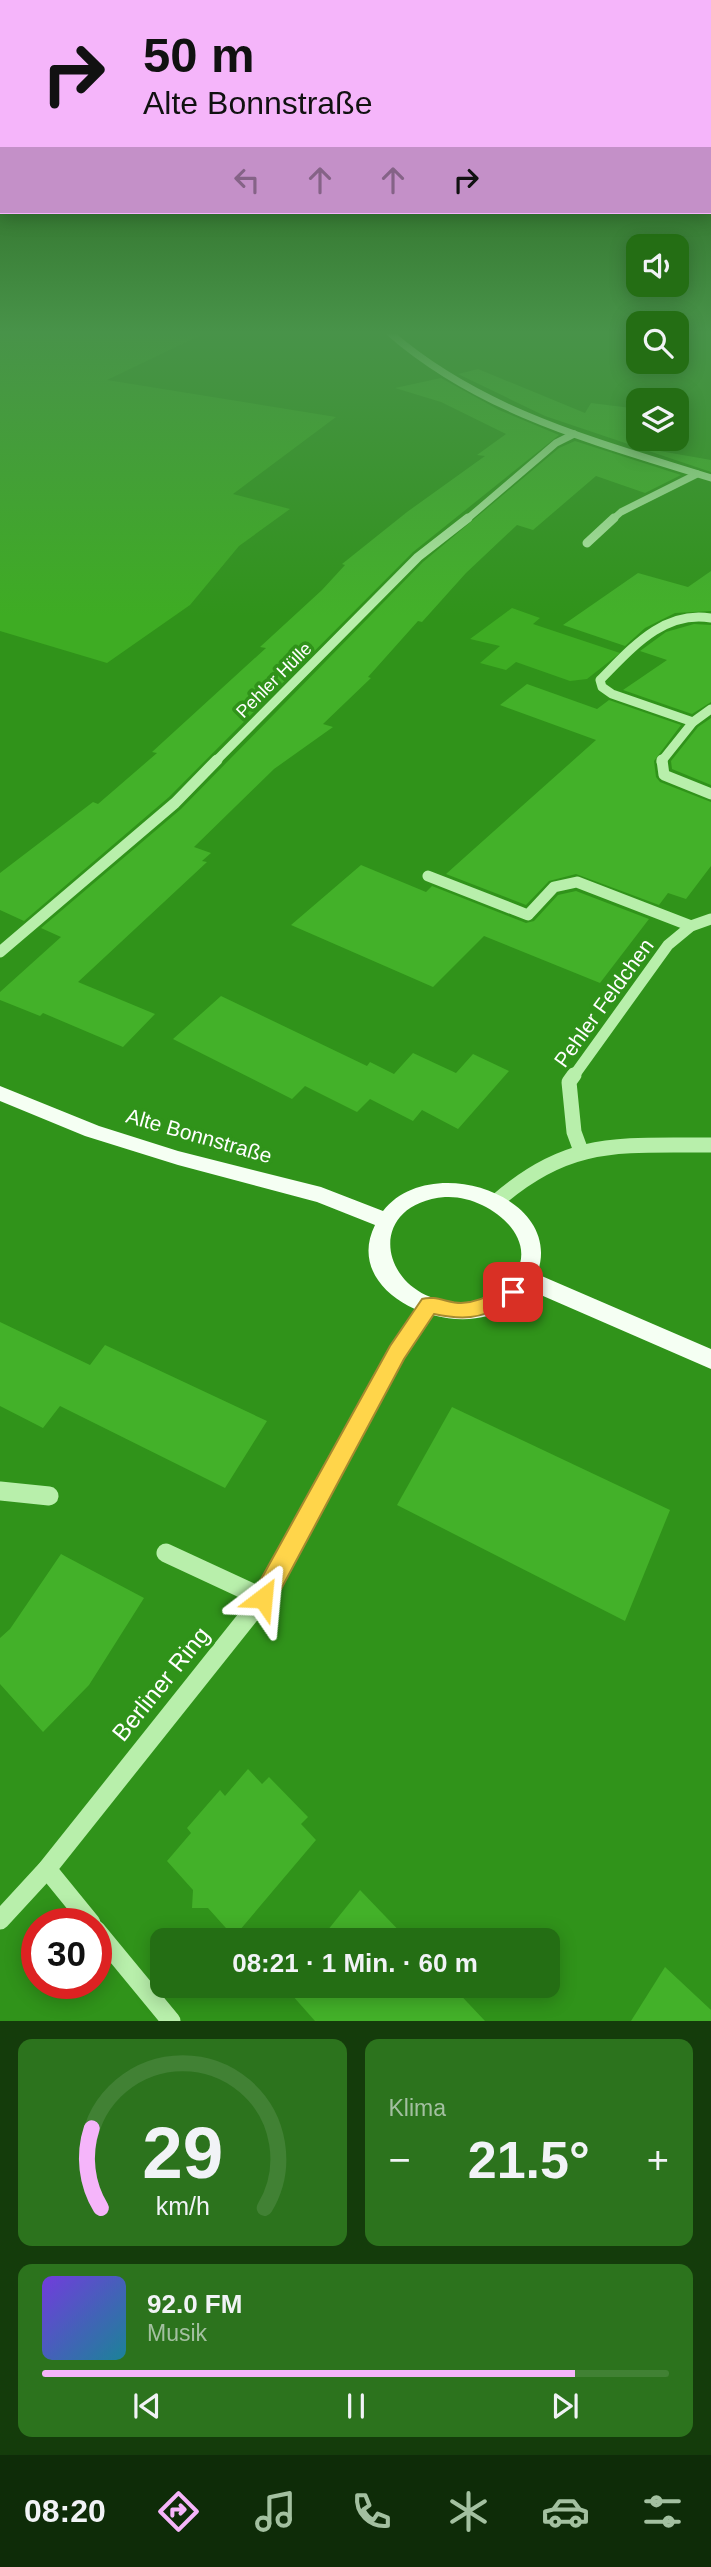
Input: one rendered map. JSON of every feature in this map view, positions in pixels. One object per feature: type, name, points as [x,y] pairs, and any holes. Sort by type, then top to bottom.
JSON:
[{"type":"main road","name":"Alte Bonnstraße","points":[[0,1093],[92,1131],[178,1158],[321,1195],[386,1221]]},
{"type":"main road","points":[[435,1190],[477,1192],[497,1201],[512,1212],[524,1227],[530,1244],[530,1261],[524,1278],[506,1297],[480,1309],[459,1311],[429,1305],[401,1291],[387,1275],[379,1256],[380,1238],[386,1221],[398,1207],[415,1196],[435,1190]]},
{"type":"main road","points":[[524,1278],[711,1359]]},
{"type":"street","points":[[559,427],[711,478]]},
{"type":"street","name":"Pehler Hülle","points":[[0,952],[175,803],[418,557],[503,491],[556,443],[574,434]]},
{"type":"street","points":[[587,544],[621,512],[697,474]]},
{"type":"street","points":[[693,722],[612,694],[602,687],[600,680],[646,637],[675,620],[687,615],[711,618]]},
{"type":"street","points":[[711,709],[693,722],[661,762],[664,775],[711,794]]},
{"type":"street","name":"Pehler Feldchen","points":[[428,876],[528,915],[552,887],[564,882],[577,882],[691,926]]},
{"type":"street","name":"Pehler Feldchen","points":[[581,1151],[574,1132],[569,1082],[668,945],[691,926],[711,919]]},
{"type":"street","points":[[497,1201],[521,1180],[553,1161],[581,1151],[711,1145]]},
{"type":"street","name":"Berliner Ring","points":[[0,1920],[47,1869],[263,1598],[397,1353],[429,1305]]},
{"type":"street","points":[[0,1490],[49,1496]]},
{"type":"street","points":[[166,1553],[263,1598]]},
{"type":"street","points":[[47,1869],[79,1908]]},
{"type":"street","points":[[112,1949],[171,2021]]},
{"type":"green space","points":[[0,427],[322,427],[233,494],[290,509],[239,546],[190,605],[107,663],[0,631]]},
{"type":"green space","points":[[512,608],[540,618],[533,624],[620,653],[587,679],[570,681],[516,662],[506,670],[480,663],[500,646],[470,639]]},
{"type":"building","points":[[492,427],[541,427],[559,435],[413,552],[169,797],[24,921],[0,910],[0,873],[93,802],[98,804],[157,753],[152,752],[266,648],[260,647],[322,590],[345,565],[342,564],[407,512],[485,456],[477,455],[506,434]]},
{"type":"building","points":[[579,427],[626,427],[626,443]]},
{"type":"building","points":[[575,441],[681,475],[645,493],[596,476],[533,530],[517,525],[466,573],[422,622],[418,621],[368,677],[371,678],[323,724],[333,727],[274,769],[194,847],[211,853],[202,861],[207,862],[78,982],[155,1014],[123,1047],[43,1013],[40,1016],[0,1000],[0,992],[61,937],[41,928],[181,809],[423,562],[559,448]]},
{"type":"building","points":[[649,451],[660,451],[711,460],[711,472]]},
{"type":"building","points":[[711,571],[711,611],[675,613],[645,628],[625,646],[563,625],[638,573],[688,587]]},
{"type":"building","points":[[694,624],[711,625],[711,702],[692,714],[623,690],[667,660],[640,651],[666,632]]},
{"type":"building","points":[[527,684],[597,709],[609,700],[681,725],[654,761],[656,777],[660,782],[711,802],[711,866],[686,899],[668,893],[659,905],[576,874],[549,881],[526,905],[446,874],[596,740],[500,705]]},
{"type":"building","points":[[711,718],[711,785],[672,769],[671,761],[698,727]]},
{"type":"building","points":[[361,865],[426,892],[432,886],[526,923],[534,921],[558,895],[576,891],[649,919],[600,983],[484,936],[433,987],[291,925]]},
{"type":"building","points":[[221,996],[367,1066],[370,1062],[394,1074],[413,1053],[456,1073],[473,1054],[509,1071],[458,1129],[422,1110],[413,1121],[370,1099],[357,1112],[305,1086],[292,1099],[173,1039]]},
{"type":"building","points":[[0,1322],[90,1365],[105,1345],[267,1421],[225,1488],[60,1406],[43,1428],[0,1406]]},
{"type":"building","points":[[452,1407],[670,1510],[625,1621],[397,1505]]},
{"type":"building","points":[[61,1554],[144,1598],[89,1685],[43,1732],[0,1684],[0,1638],[10,1629]]},
{"type":"building","points":[[248,1769],[262,1784],[269,1777],[308,1817],[301,1824],[316,1840],[242,1928],[226,1928],[208,1908],[192,1908],[193,1890],[167,1861],[191,1833],[187,1828],[220,1790],[225,1796]]},
{"type":"building","points":[[360,1890],[397,1928],[329,1928]]},
{"type":"building","points":[[665,1967],[711,2010],[711,2021],[631,2021]]},
{"type":"building","points":[[295,1998],[463,1998],[485,2021],[315,2021]]},
{"type":"route","points":[[263,1598],[397,1353],[429,1305],[459,1311],[480,1309],[513,1292]]}]
